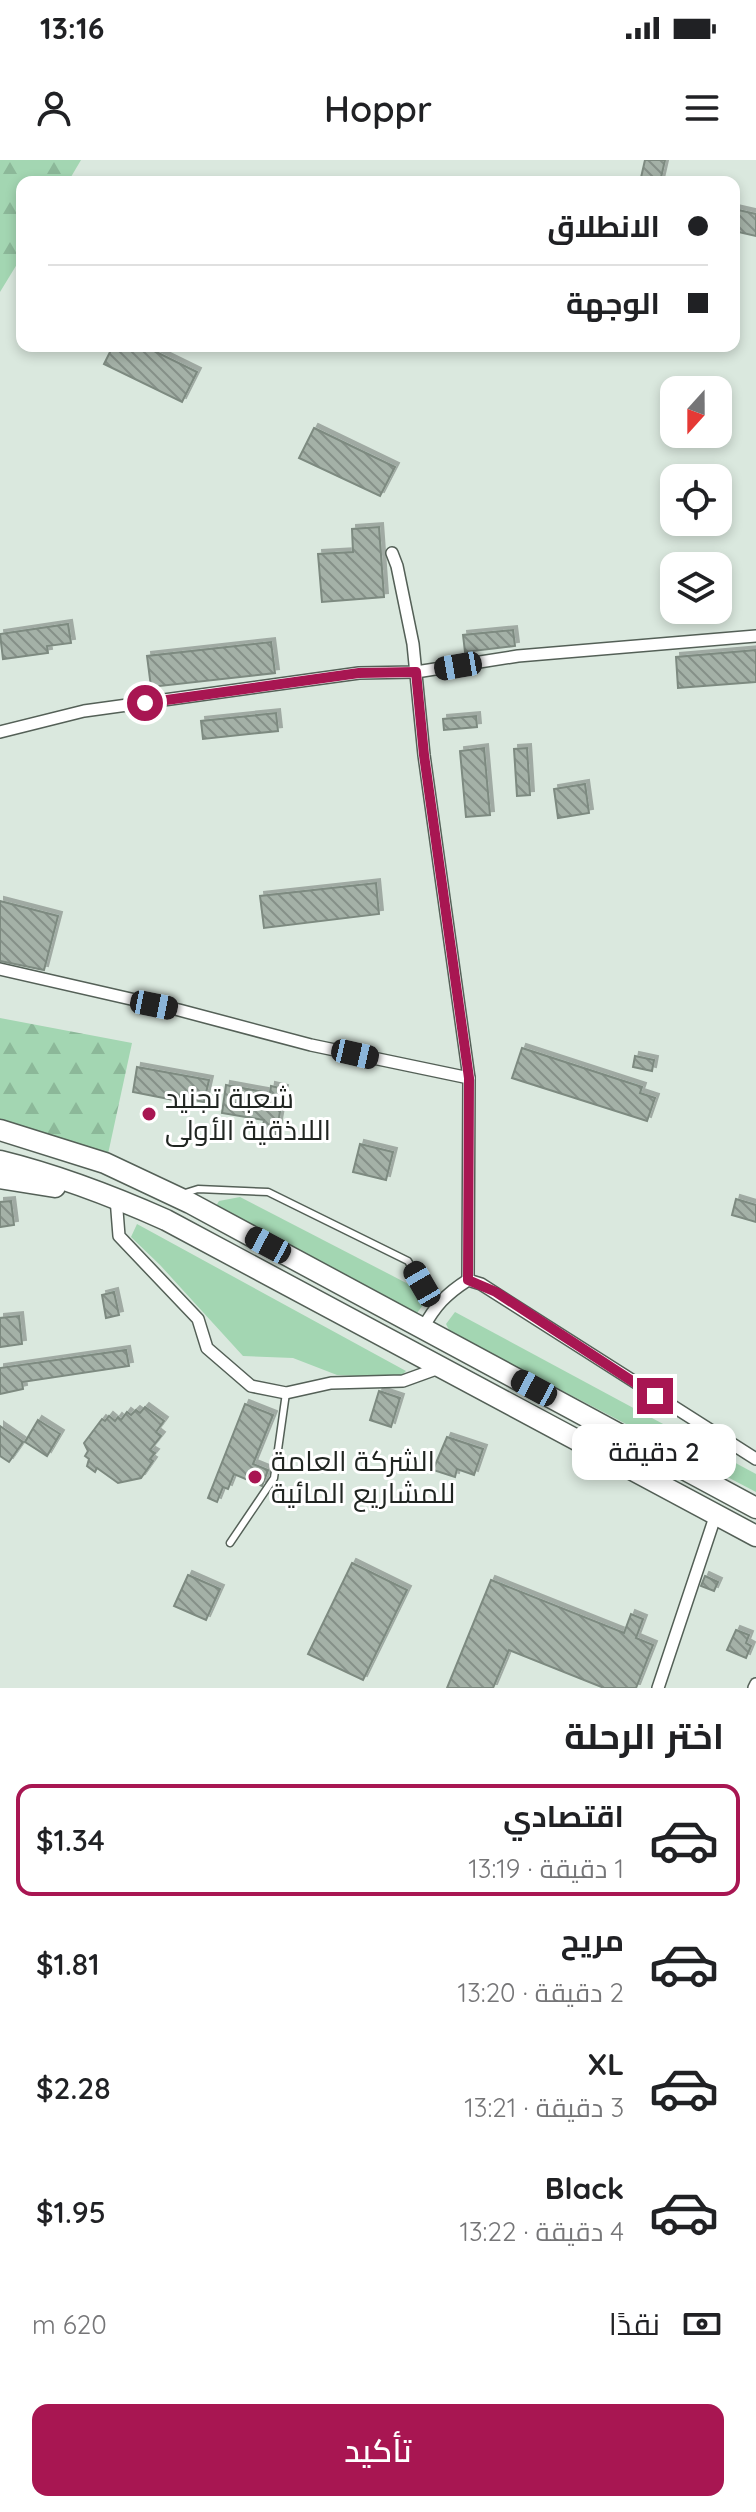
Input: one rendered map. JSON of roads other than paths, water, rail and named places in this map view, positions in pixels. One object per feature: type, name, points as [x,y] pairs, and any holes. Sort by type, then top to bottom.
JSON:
[{"type":"highway","points":[[2,1130],[105,1163],[176,1196],[756,1508]]},
{"type":"highway","points":[[0,1161],[116,1198],[166,1220],[756,1536]]},
{"type":"highway","points":[[0,1178],[116,1198]]},
{"type":"street","points":[[392,553],[413,644],[424,755],[469,1078],[468,1280]]},
{"type":"street","points":[[0,732],[84,711],[359,673],[416,672],[518,656],[756,636]]},
{"type":"street","points":[[0,969],[179,1010],[311,1045],[469,1078]]},
{"type":"street","points":[[116,1198],[119,1236],[198,1319],[207,1348],[251,1386],[286,1393],[331,1383],[403,1381],[439,1368]]},
{"type":"street","points":[[423,1328],[447,1293],[468,1280]]},
{"type":"street","points":[[468,1280],[496,1292],[756,1459]]},
{"type":"street","points":[[658,1688],[716,1514]]},
{"type":"lane","points":[[176,1196],[198,1189],[268,1192],[408,1261],[435,1307]]},
{"type":"lane","points":[[230,1543],[274,1478],[286,1393]]},
{"type":"place","name":"شعبة تجنيد اللاذقية الأولى","points":[[149,1114]]},
{"type":"place","name":"الشركة العامة للمشاريع المائية","points":[[255,1477]]}]
